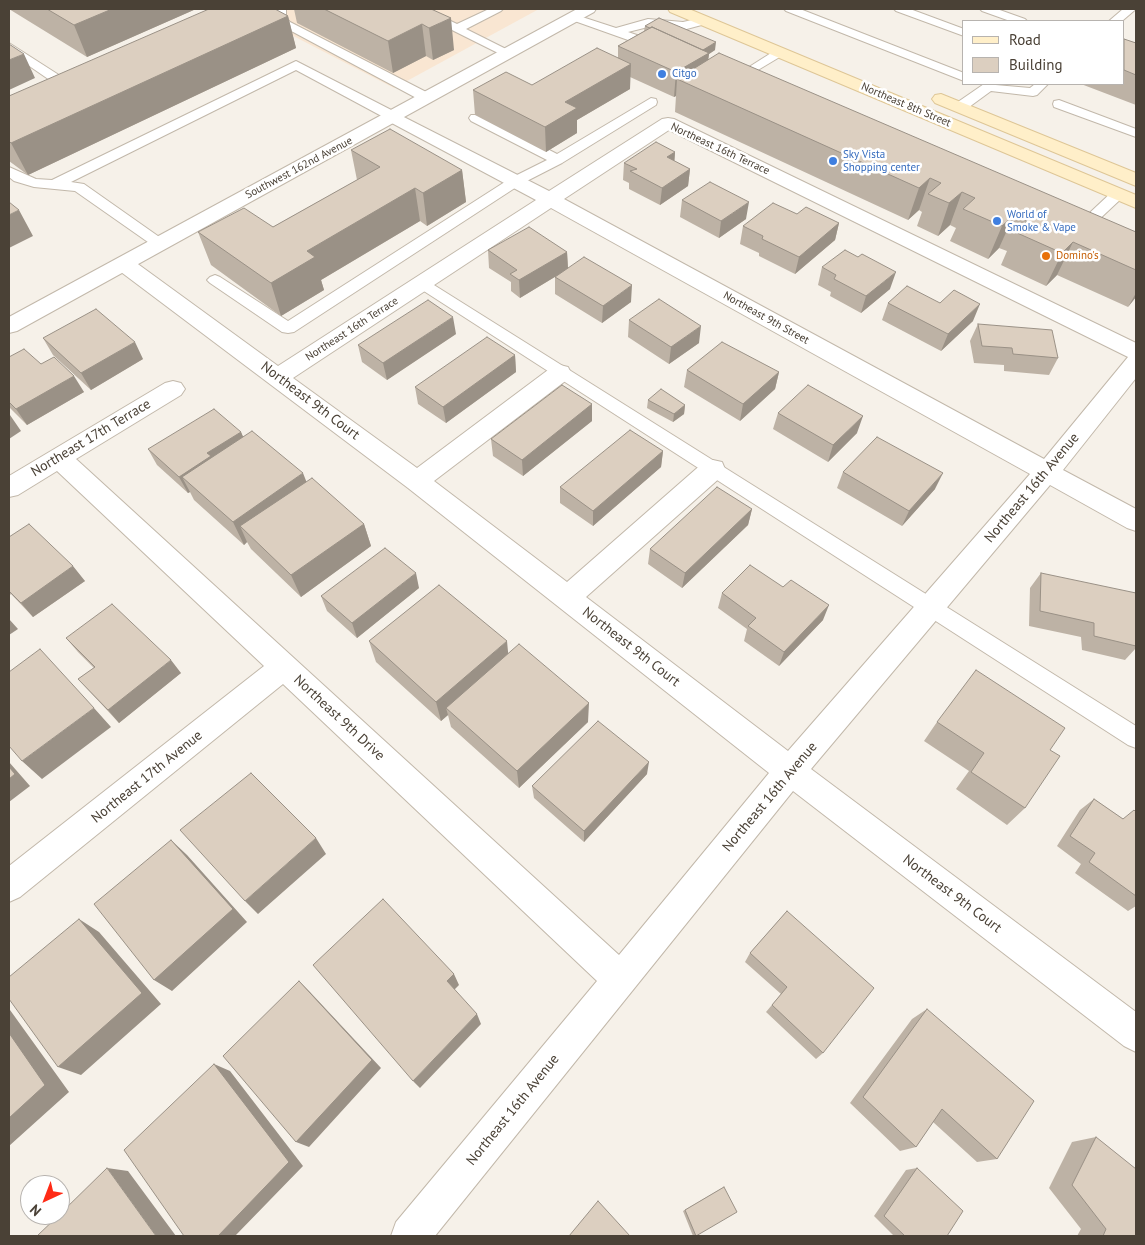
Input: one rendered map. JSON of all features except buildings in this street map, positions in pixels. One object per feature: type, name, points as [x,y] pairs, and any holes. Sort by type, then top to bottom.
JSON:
[{"type":"main road","name":"Northeast 8th Street","points":[[676,9],[1136,202]]},
{"type":"main road","name":"Northeast 8th Street","points":[[923,92],[1136,180]]},
{"type":"street","name":"Southwest 162nd Avenue","points":[[9,326],[394,117],[588,9]]},
{"type":"street","name":"Northeast 9th Street","points":[[394,117],[552,200],[1136,522]]},
{"type":"street","name":"Northeast 16th Terrace","points":[[278,377],[668,123],[1136,352]]},
{"type":"street","name":"Northeast 9th Court","points":[[124,264],[417,481],[790,771],[1136,1034]]},
{"type":"street","name":"Northeast 16th Avenue","points":[[410,1236],[790,771],[1047,472],[1136,363]]},
{"type":"street","points":[[417,481],[560,374]]},
{"type":"street","name":"Northeast 17th Terrace","points":[[9,488],[173,389]]},
{"type":"street","name":"Northeast 9th Drive","points":[[59,458],[620,979]]},
{"type":"street","points":[[568,597],[713,469]]},
{"type":"street","name":"Northeast 17th Avenue","points":[[9,886],[284,667]]},
{"type":"lane","points":[[416,9],[508,53]]},
{"type":"lane","points":[[457,29],[497,9]]},
{"type":"lane","points":[[790,9],[962,76]]},
{"type":"lane","points":[[900,9],[962,32]]},
{"type":"lane","points":[[986,9],[1018,20]]},
{"type":"lane","points":[[1116,20],[1130,9]]},
{"type":"lane","points":[[264,21],[280,14],[286,24],[428,98]]},
{"type":"lane","points":[[573,17],[671,51]]},
{"type":"lane","points":[[616,32],[648,23],[683,26],[705,21]]},
{"type":"lane","points":[[9,47],[63,78],[42,88]]},
{"type":"lane","points":[[744,74],[779,52]]},
{"type":"lane","points":[[54,184],[296,64],[394,117]]},
{"type":"lane","points":[[729,70],[772,86]]},
{"type":"lane","points":[[960,107],[986,85],[1033,92],[1041,85]]},
{"type":"lane","points":[[215,280],[288,328],[516,181],[557,160],[651,102]]},
{"type":"lane","points":[[1060,104],[1136,133]]},
{"type":"lane","points":[[476,118],[557,160]]},
{"type":"lane","points":[[9,171],[27,181],[79,187],[160,244]]},
{"type":"lane","points":[[1104,230],[1083,221],[1118,194]]},
{"type":"lane","points":[[420,283],[560,374],[932,607],[1136,738]]},
{"type":"shaded area","points":[[251,9],[539,9],[394,88],[245,11]]},
{"type":"place","name":"Citgo","points":[[662,74]]},
{"type":"place","name":"Sky Vista Shopping center","points":[[833,161]]},
{"type":"place","name":"World of Smoke & Vape","points":[[997,221]]},
{"type":"place","name":"Domino's","points":[[1046,256]]}]
